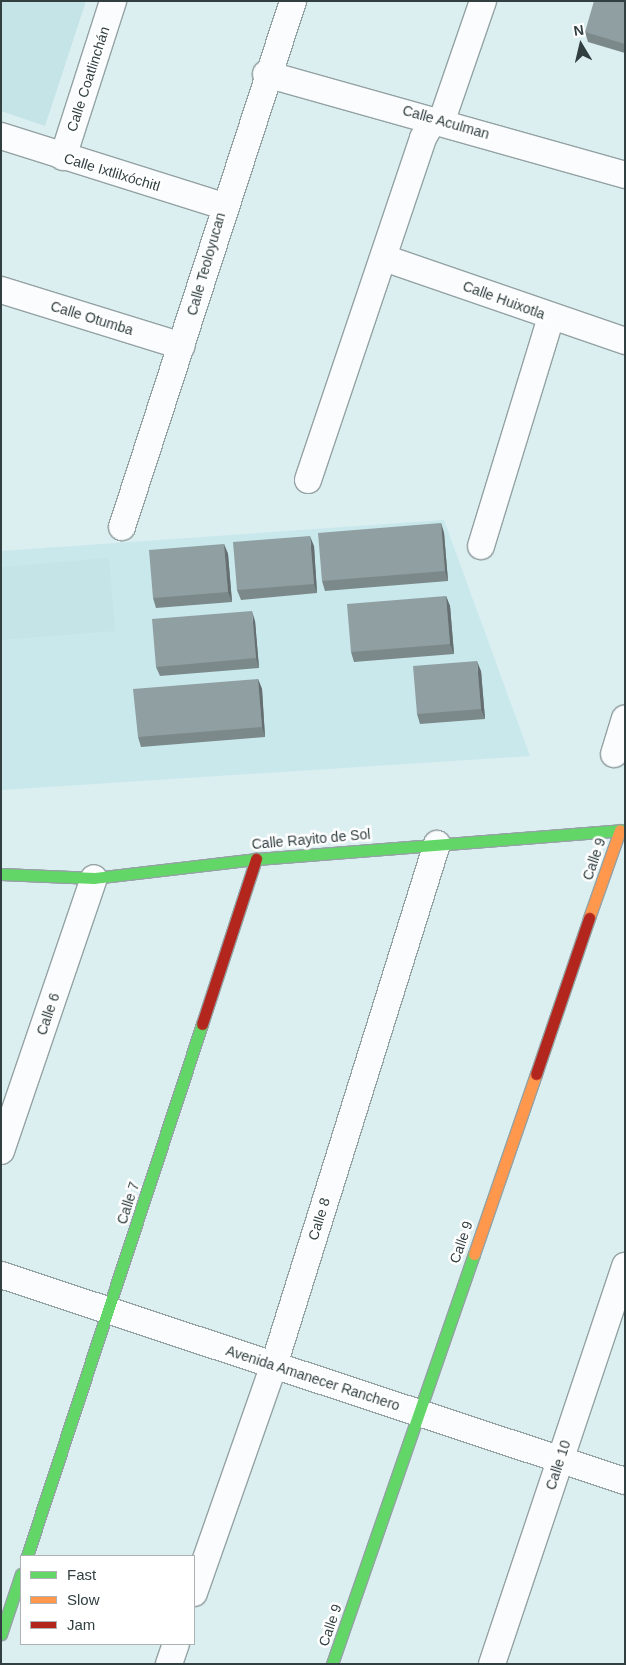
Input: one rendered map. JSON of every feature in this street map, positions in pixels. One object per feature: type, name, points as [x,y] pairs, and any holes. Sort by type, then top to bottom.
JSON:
[{"type":"street","name":"Calle Coatlinchán","points":[[63,157],[114,1]]},
{"type":"street","name":"Calle Teoloyucan","points":[[122,527],[182,346],[223,206],[266,74],[293,1]]},
{"type":"street","points":[[308,480],[423,138],[430,126],[442,120],[483,1]]},
{"type":"street","name":"Calle Aculman","points":[[266,74],[442,120],[625,175]]},
{"type":"street","name":"Calle Ixtlilxóchitl","points":[[1,136],[223,206]]},
{"type":"street","name":"Calle Huixotla","points":[[384,258],[625,341]]},
{"type":"street","name":"Calle Otumba","points":[[1,290],[182,346]]},
{"type":"street","points":[[481,546],[551,317]]},
{"type":"street","points":[[614,754],[625,719]]},
{"type":"street","name":"Calle Rayito de Sol","points":[[1,874],[94,878],[256,859],[623,830]]},
{"type":"street","name":"Calle 9","points":[[332,1664],[623,830]]},
{"type":"street","name":"Calle 8","points":[[195,1590],[274,1365],[437,844]]},
{"type":"street","name":"Calle 7","points":[[27,1555],[256,859]]},
{"type":"street","name":"Calle 6","points":[[1,1151],[94,878]]},
{"type":"street","name":"Calle 10","points":[[492,1664],[625,1266]]},
{"type":"street","name":"Avenida Amanecer Ranchero","points":[[1,1275],[625,1481]]},
{"type":"street","points":[[1,1634],[20,1577]]},
{"type":"street","points":[[169,1664],[176,1645]]},
{"type":"shaded area","points":[[1,1],[86,1],[45,126],[1,111]]},
{"type":"shaded area","points":[[444,520],[530,756],[1,790],[1,551]]},
{"type":"shaded area","points":[[109,558],[115,631],[1,640],[1,567]]},
{"type":"building","points":[[594,1],[625,1],[625,44],[585,32]]},
{"type":"building","points":[[441,523],[445,571],[322,581],[318,533]]},
{"type":"building","points":[[310,536],[314,584],[237,590],[233,542]]},
{"type":"building","points":[[224,544],[228,592],[153,598],[149,550]]},
{"type":"building","points":[[446,596],[450,644],[351,652],[347,604]]},
{"type":"building","points":[[252,611],[256,658],[156,667],[152,619]]},
{"type":"building","points":[[477,661],[481,709],[417,714],[413,666]]},
{"type":"building","points":[[258,679],[262,727],[138,737],[133,689]]},
{"type":"traffic: fast","points":[[1,874],[94,878],[256,859],[625,830]]},
{"type":"traffic: fast","points":[[27,1555],[202,1024]]},
{"type":"traffic: fast","points":[[332,1664],[474,1254]]},
{"type":"traffic: fast","points":[[1,1634],[20,1577]]},
{"type":"traffic: slow","points":[[589,918],[620,830]]},
{"type":"traffic: slow","points":[[474,1254],[536,1074]]},
{"type":"traffic: jam","points":[[202,1024],[256,859]]},
{"type":"traffic: jam","points":[[536,1074],[589,918]]}]
